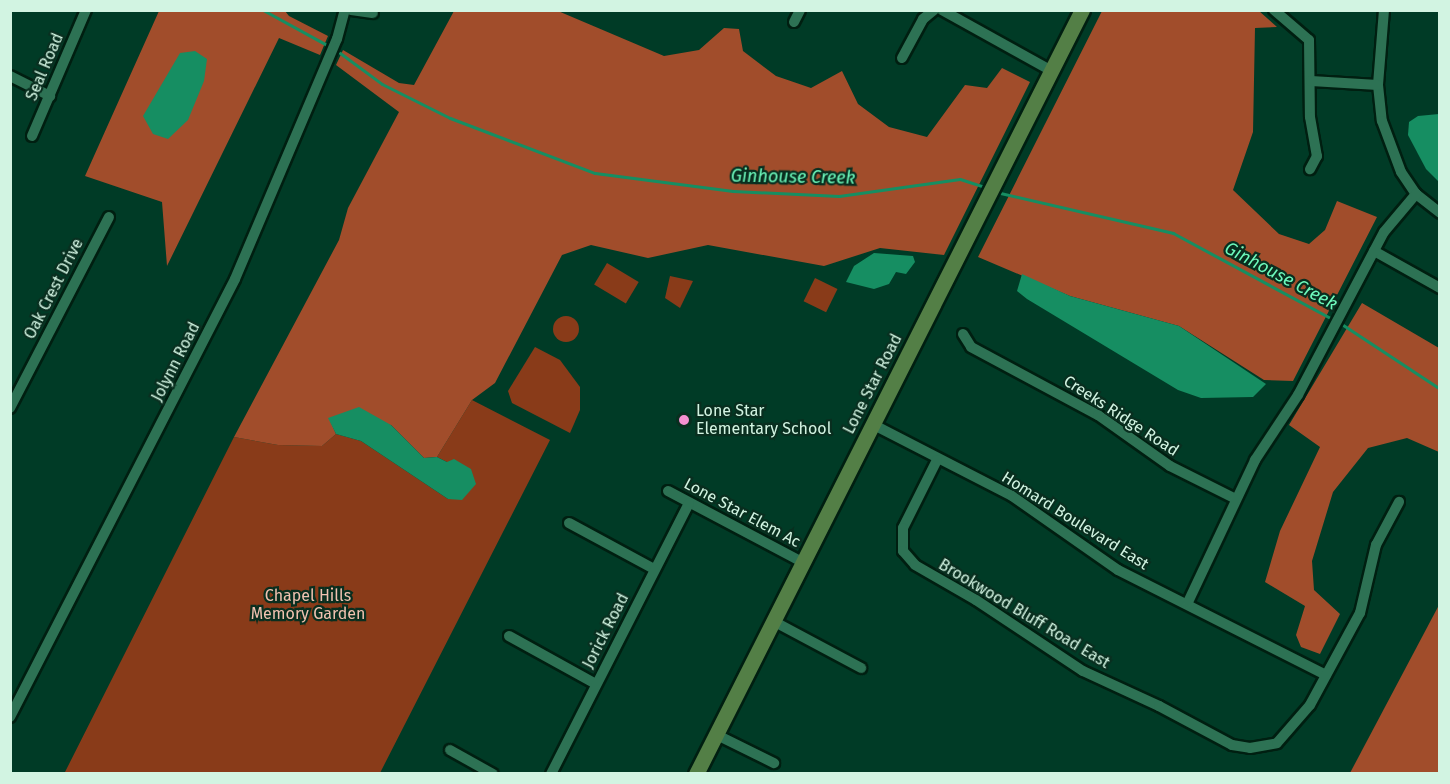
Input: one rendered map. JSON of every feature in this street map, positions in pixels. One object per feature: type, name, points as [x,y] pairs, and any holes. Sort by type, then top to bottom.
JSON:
[{"type":"street","name":"Seal Road","points":[[32,136],[86,10]]},
{"type":"street","name":"Jolynn Road","points":[[10,717],[235,279],[337,39],[345,10]]},
{"type":"street","points":[[351,10],[373,13]]},
{"type":"street","points":[[794,22],[800,10]]},
{"type":"street","points":[[902,58],[923,19],[933,10]]},
{"type":"street","points":[[942,10],[1052,71]]},
{"type":"street","name":"Lone Star Road","points":[[696,774],[1082,10]]},
{"type":"street","points":[[1274,10],[1309,40],[1310,117],[1317,156],[1310,169]]},
{"type":"street","points":[[1384,10],[1378,85],[1389,147],[1416,194],[1440,213]]},
{"type":"street","points":[[10,76],[50,96]]},
{"type":"street","points":[[1311,81],[1378,85]]},
{"type":"street","points":[[1188,602],[1259,452],[1298,395],[1374,251],[1395,217],[1416,194]]},
{"type":"street","name":"Oak Crest Drive","points":[[10,408],[109,217]]},
{"type":"street","points":[[1374,251],[1440,288]]},
{"type":"street","name":"Creeks Ridge Road","points":[[963,334],[972,347],[1098,416],[1170,466],[1236,499]]},
{"type":"street","name":"Homard Boulevard East","points":[[874,425],[937,460],[1012,496],[1118,570],[1188,602],[1326,675]]},
{"type":"street","name":"Brookwood Bluff Road East","points":[[937,460],[903,528],[903,551],[915,565],[976,600],[1083,671],[1159,706],[1232,745],[1266,747],[1287,735],[1300,721],[1326,675]]},
{"type":"street","name":"Lone Star Elem Ac","points":[[668,491],[802,562]]},
{"type":"street","points":[[1326,675],[1360,613],[1376,545],[1399,502]]},
{"type":"street","name":"Jorick Road","points":[[551,774],[689,503]]},
{"type":"street","points":[[569,523],[654,569]]},
{"type":"street","points":[[773,621],[861,668]]},
{"type":"street","points":[[508,636],[596,684]]},
{"type":"street","points":[[715,735],[774,764]]},
{"type":"street","points":[[450,750],[493,774]]},
{"type":"green space","points":[[607,263],[639,282],[626,303],[594,284]]},
{"type":"green space","points":[[670,276],[693,281],[680,308],[665,298]]},
{"type":"green space","points":[[815,278],[837,289],[826,312],[804,301]]},
{"type":"green space","points":[[566,316],[575,320],[579,329],[575,338],[566,342],[557,338],[553,329],[557,320]]},
{"type":"green space","points":[[535,347],[560,360],[580,387],[580,410],[570,433],[512,403],[508,391]]},
{"type":"green space","name":"Chapel Hills Memory Garden","points":[[472,400],[550,440],[380,773],[64,774],[234,437],[278,445],[322,446],[336,434],[361,441],[448,499],[447,462],[437,457]]},
{"type":"shaded area","points":[[159,11],[285,11],[289,16],[328,36],[320,55],[279,38],[167,266],[162,202],[85,176]]},
{"type":"shaded area","points":[[454,11],[558,11],[664,56],[699,50],[724,28],[739,29],[743,51],[776,76],[811,88],[842,71],[858,104],[889,127],[927,137],[965,85],[987,88],[1002,68],[1030,82],[944,255],[880,248],[824,266],[708,245],[648,258],[591,245],[562,255],[495,383],[472,400],[437,457],[424,458],[391,425],[329,418],[336,434],[322,446],[278,445],[234,437],[339,240],[348,208],[399,112],[336,65],[343,50],[399,83],[414,85]]},
{"type":"shaded area","points":[[1102,11],[1259,11],[1277,27],[1255,28],[1253,132],[1233,190],[1279,234],[1309,244],[1325,230],[1337,201],[1377,217],[1293,381],[1264,380],[1179,326],[1070,296],[978,257]]},
{"type":"shaded area","points":[[195,51],[207,59],[204,81],[188,120],[168,139],[153,134],[143,116],[180,53]]},
{"type":"shaded area","points":[[1439,114],[1439,182],[1426,169],[1408,135],[1409,122],[1418,116]]},
{"type":"shaded area","points":[[874,253],[913,256],[915,262],[906,274],[896,272],[889,284],[874,289],[846,282],[854,266]]},
{"type":"shaded area","points":[[1022,274],[1070,296],[1179,326],[1266,384],[1253,397],[1201,398],[1178,390],[1027,299],[1017,291]]},
{"type":"shaded area","points":[[1362,303],[1439,348],[1439,452],[1407,438],[1368,448],[1333,492],[1312,561],[1314,590],[1340,614],[1320,654],[1301,647],[1296,635],[1305,606],[1265,582],[1280,531],[1320,447],[1289,425]]},
{"type":"shaded area","points":[[359,407],[391,425],[424,458],[437,457],[447,462],[454,459],[471,469],[476,484],[462,500],[448,499],[361,441],[336,434],[328,418]]},
{"type":"shaded area","points":[[1439,605],[1439,773],[1350,773]]},
{"type":"waterway","name":"Ginhouse Creek","points":[[263,10],[325,44]]},
{"type":"waterway","name":"Ginhouse Creek","points":[[340,53],[382,84],[450,118],[595,173],[733,191],[839,196],[960,179],[987,188]]},
{"type":"waterway","name":"Ginhouse Creek","points":[[996,192],[1173,233],[1334,320]]},
{"type":"waterway","name":"Ginhouse Creek","points":[[1340,323],[1440,389]]},
{"type":"place","name":"Lone Star Elementary School","points":[[684,420]]}]
